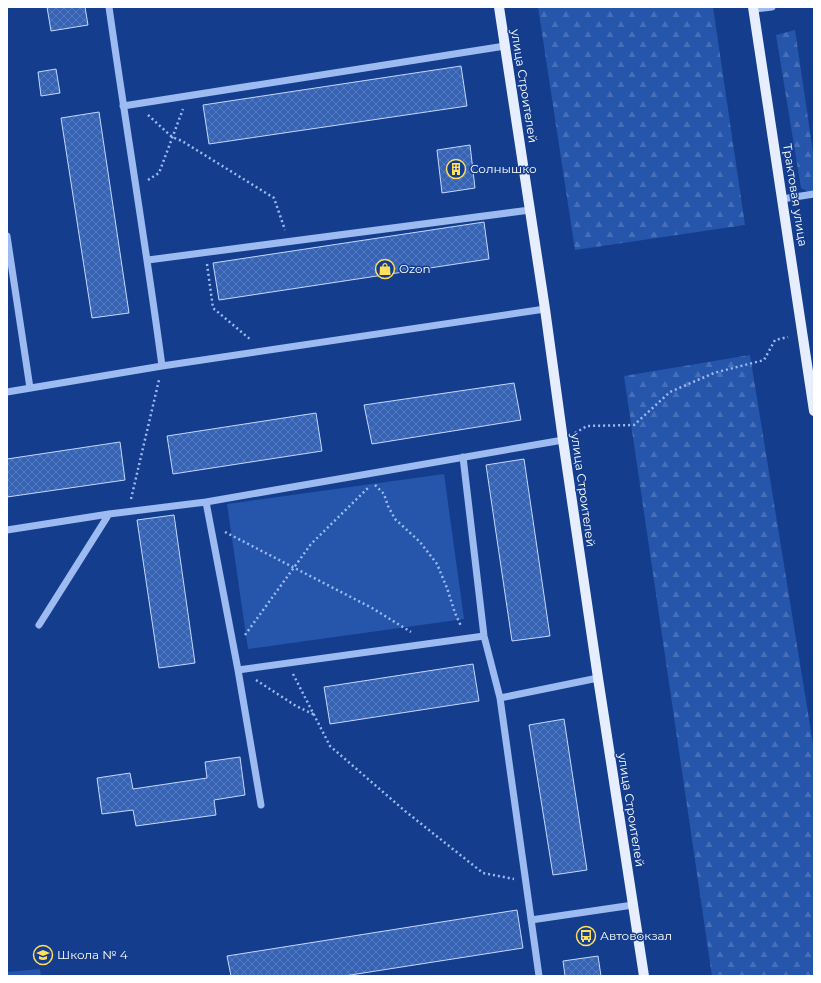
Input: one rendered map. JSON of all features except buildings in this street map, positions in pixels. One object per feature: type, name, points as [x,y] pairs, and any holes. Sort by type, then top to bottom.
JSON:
[{"type":"main road","name":"улица Строителей","points":[[499,7],[546,309],[563,440],[644,976]]},
{"type":"main road","name":"Трактовая улица","points":[[753,8],[814,411]]},
{"type":"lane","points":[[109,7],[123,106],[148,260],[162,366]]},
{"type":"lane","points":[[753,8],[772,7]]},
{"type":"lane","points":[[123,106],[505,46]]},
{"type":"lane","points":[[782,199],[814,194]]},
{"type":"lane","points":[[148,260],[530,210]]},
{"type":"lane","points":[[7,236],[30,388]]},
{"type":"lane","points":[[7,392],[162,366],[546,309]]},
{"type":"lane","points":[[7,530],[108,514],[206,502],[563,440]]},
{"type":"lane","points":[[463,457],[484,636],[500,698],[539,976]]},
{"type":"lane","points":[[206,502],[238,670],[261,805]]},
{"type":"lane","points":[[39,625],[108,514]]},
{"type":"lane","points":[[238,670],[484,636]]},
{"type":"lane","points":[[500,698],[598,678]]},
{"type":"lane","points":[[531,920],[633,905]]},
{"type":"path","points":[[136,187],[159,173],[172,136],[184,109],[195,95]]},
{"type":"path","points":[[136,104],[172,136],[274,198],[289,242]]},
{"type":"path","points":[[206,253],[214,308],[263,351]]},
{"type":"path","points":[[563,440],[587,426],[634,424],[670,392],[714,372],[764,360],[775,340],[802,334]]},
{"type":"path","points":[[128,512],[162,366]]},
{"type":"path","points":[[234,650],[311,544],[386,470]]},
{"type":"path","points":[[373,483],[384,494],[394,519],[420,542],[437,564],[462,628],[472,638]]},
{"type":"path","points":[[210,525],[372,608],[429,644]]},
{"type":"path","points":[[287,663],[330,746],[405,812],[483,873],[526,881]]},
{"type":"path","points":[[238,670],[296,706],[315,715]]},
{"type":"green space","points":[[538,7],[713,7],[745,225],[575,250]]},
{"type":"green space","points":[[795,30],[814,159],[814,195],[801,188],[776,35]]},
{"type":"green space","points":[[750,355],[814,750],[814,976],[712,976],[624,376]]},
{"type":"green space","points":[[444,474],[464,619],[248,649],[227,504]]},
{"type":"green space","points":[[40,969],[41,976],[7,976],[7,972]]},
{"type":"place","name":"Солнышко","points":[[456,169]]},
{"type":"place","name":"Ozon","points":[[385,269]]},
{"type":"place","name":"Автовокзал","points":[[586,936]]},
{"type":"place","name":"Школа № 4","points":[[43,955]]}]
